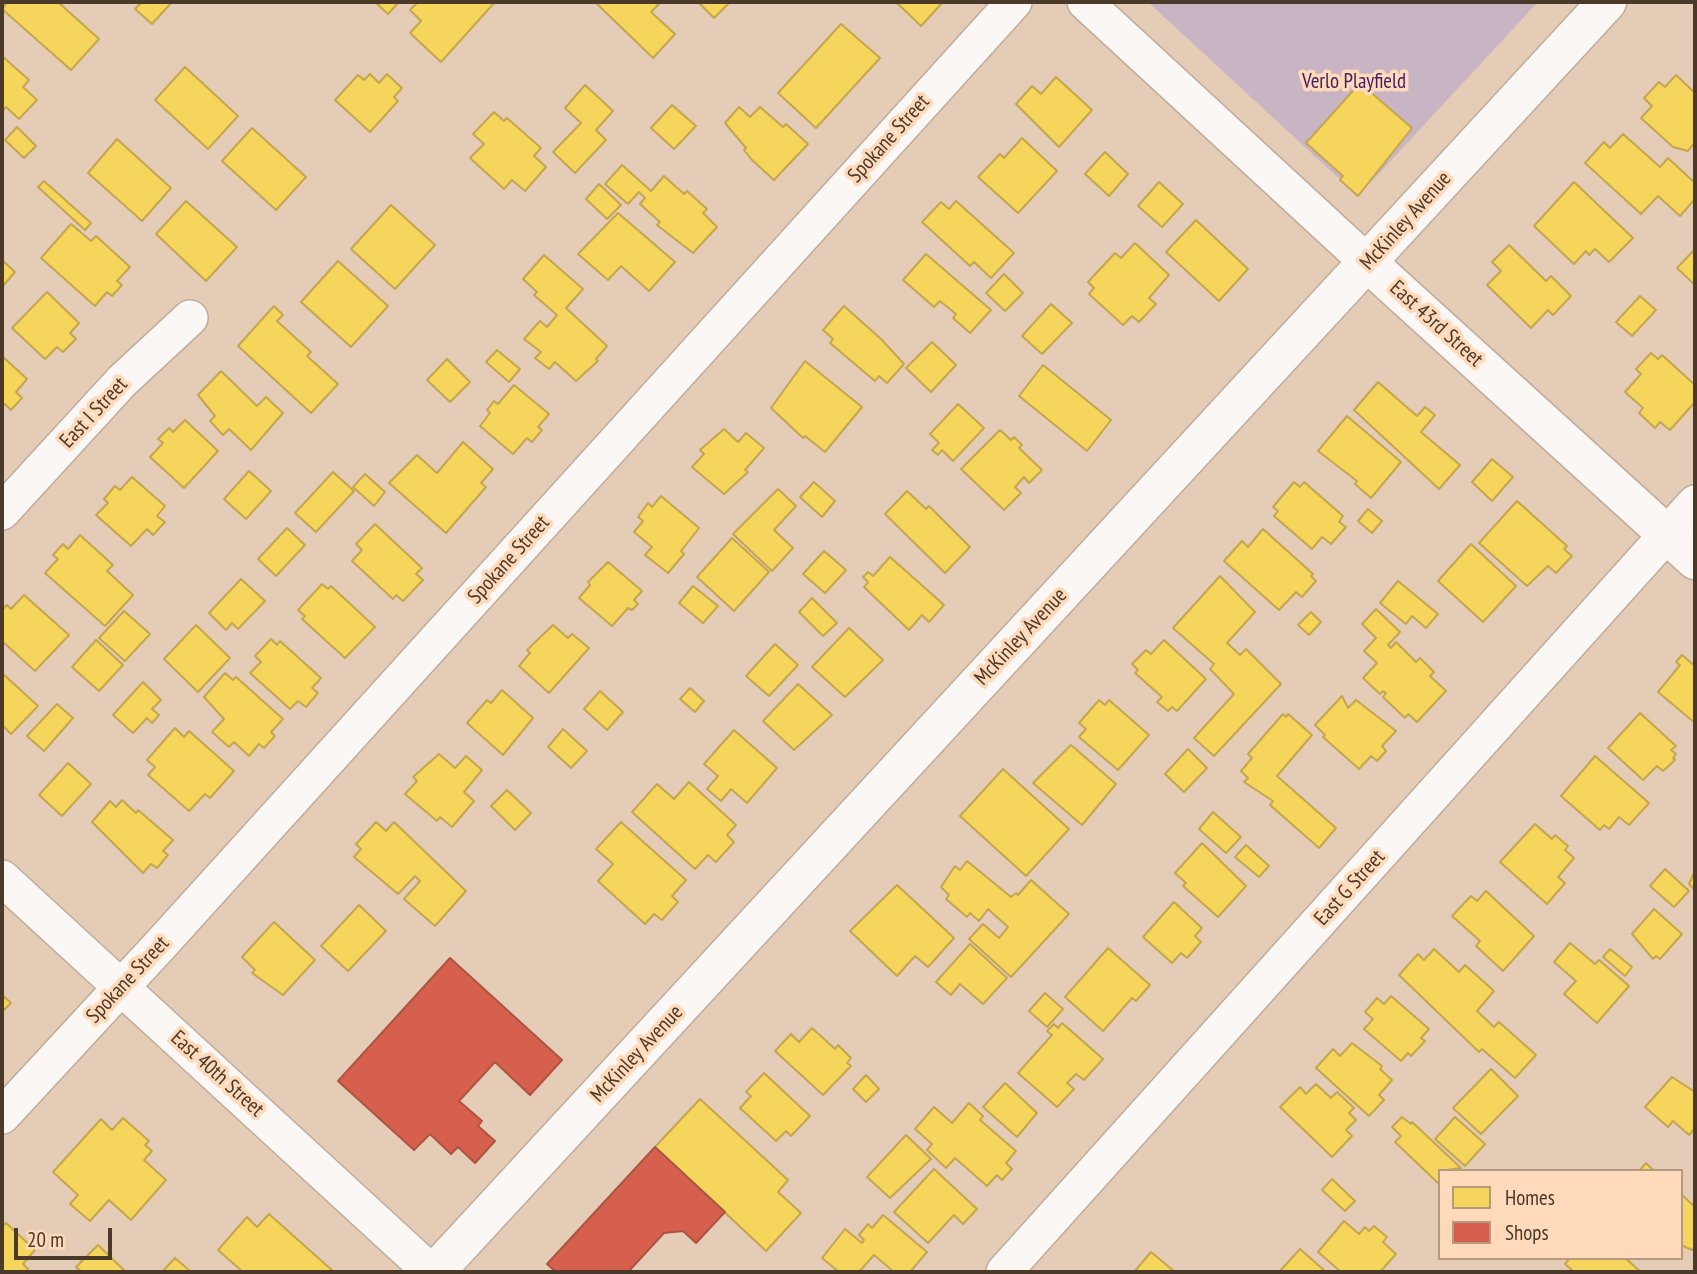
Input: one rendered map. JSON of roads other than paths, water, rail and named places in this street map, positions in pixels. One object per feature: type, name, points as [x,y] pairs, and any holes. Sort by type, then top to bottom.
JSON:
[{"type":"main road","name":"McKinley Avenue","points":[[433,1272],[1606,2]]},
{"type":"main road","name":"East 43rd Street","points":[[1367,263],[1695,560]]},
{"type":"street","name":"Spokane Street","points":[[2,1116],[1014,2]]},
{"type":"street","name":"East 43rd Street","points":[[1085,2],[1367,263]]},
{"type":"street","name":"East I Street","points":[[2,512],[122,381],[190,318]]},
{"type":"street","name":"East G Street","points":[[1004,1272],[1695,503]]},
{"type":"street","name":"East 40th Street","points":[[2,878],[433,1272]]},
{"type":"park label","name":"Verlo Playfield","points":[[1354,82]]}]
